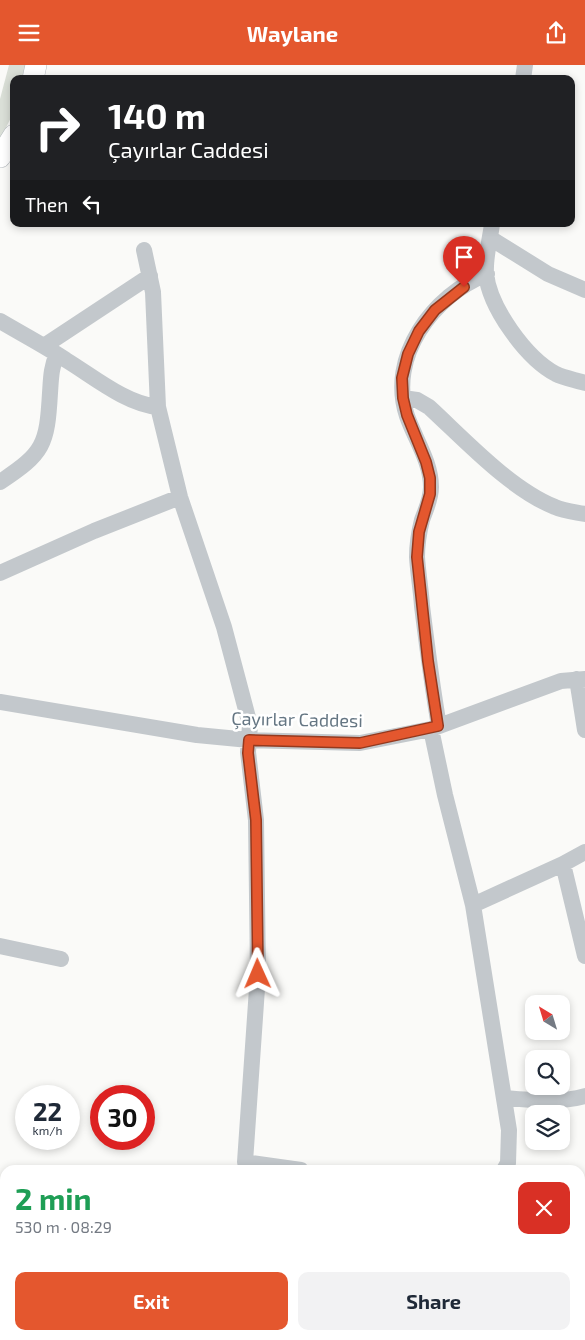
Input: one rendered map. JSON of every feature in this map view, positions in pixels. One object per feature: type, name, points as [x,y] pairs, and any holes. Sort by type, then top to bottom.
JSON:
[{"type":"main road","points":[[0,157],[10,141]]},
{"type":"street","points":[[491,231],[486,274],[493,299],[523,347],[557,375],[585,383]]},
{"type":"street","points":[[491,231],[548,274],[585,290]]},
{"type":"street","points":[[144,250],[153,292],[158,407],[180,497],[224,627],[250,725],[248,753],[256,820],[258,974],[245,1162],[266,1165]]},
{"type":"street","points":[[486,274],[470,282],[435,310],[413,342],[402,378],[403,398],[407,415],[426,462],[430,478],[430,494],[419,532],[417,557],[435,728],[445,795],[473,905],[505,1098],[509,1131],[507,1165]]},
{"type":"street","points":[[51,350],[150,276]]},
{"type":"street","points":[[0,321],[51,350],[126,398],[145,405],[158,407]]},
{"type":"street","points":[[0,482],[29,462],[43,442],[48,426],[51,350]]},
{"type":"street","points":[[403,398],[417,400],[429,407],[501,472],[526,491],[556,507],[585,514]]},
{"type":"street","points":[[0,573],[94,531],[180,497]]},
{"type":"street","points":[[581,679],[585,730]]},
{"type":"street","name":"Çayırlar Caddesi","points":[[0,702],[197,735],[249,740],[360,743],[435,728],[561,681],[581,679]]},
{"type":"street","points":[[473,905],[585,852]]},
{"type":"street","points":[[563,864],[585,956]]},
{"type":"street","points":[[0,946],[61,959]]},
{"type":"street","points":[[505,1098],[526,1100],[569,1099],[585,1096]]},
{"type":"shaded area","points":[[9,65],[26,65],[24,75],[10,75],[10,120],[0,139],[0,99]]},
{"type":"route","points":[[258,974],[256,820],[248,753],[249,740],[360,743],[438,726],[428,661],[417,557],[419,532],[429,502],[431,486],[429,470],[407,415],[403,398],[402,378],[408,354],[419,331],[435,310],[464,287]]}]
